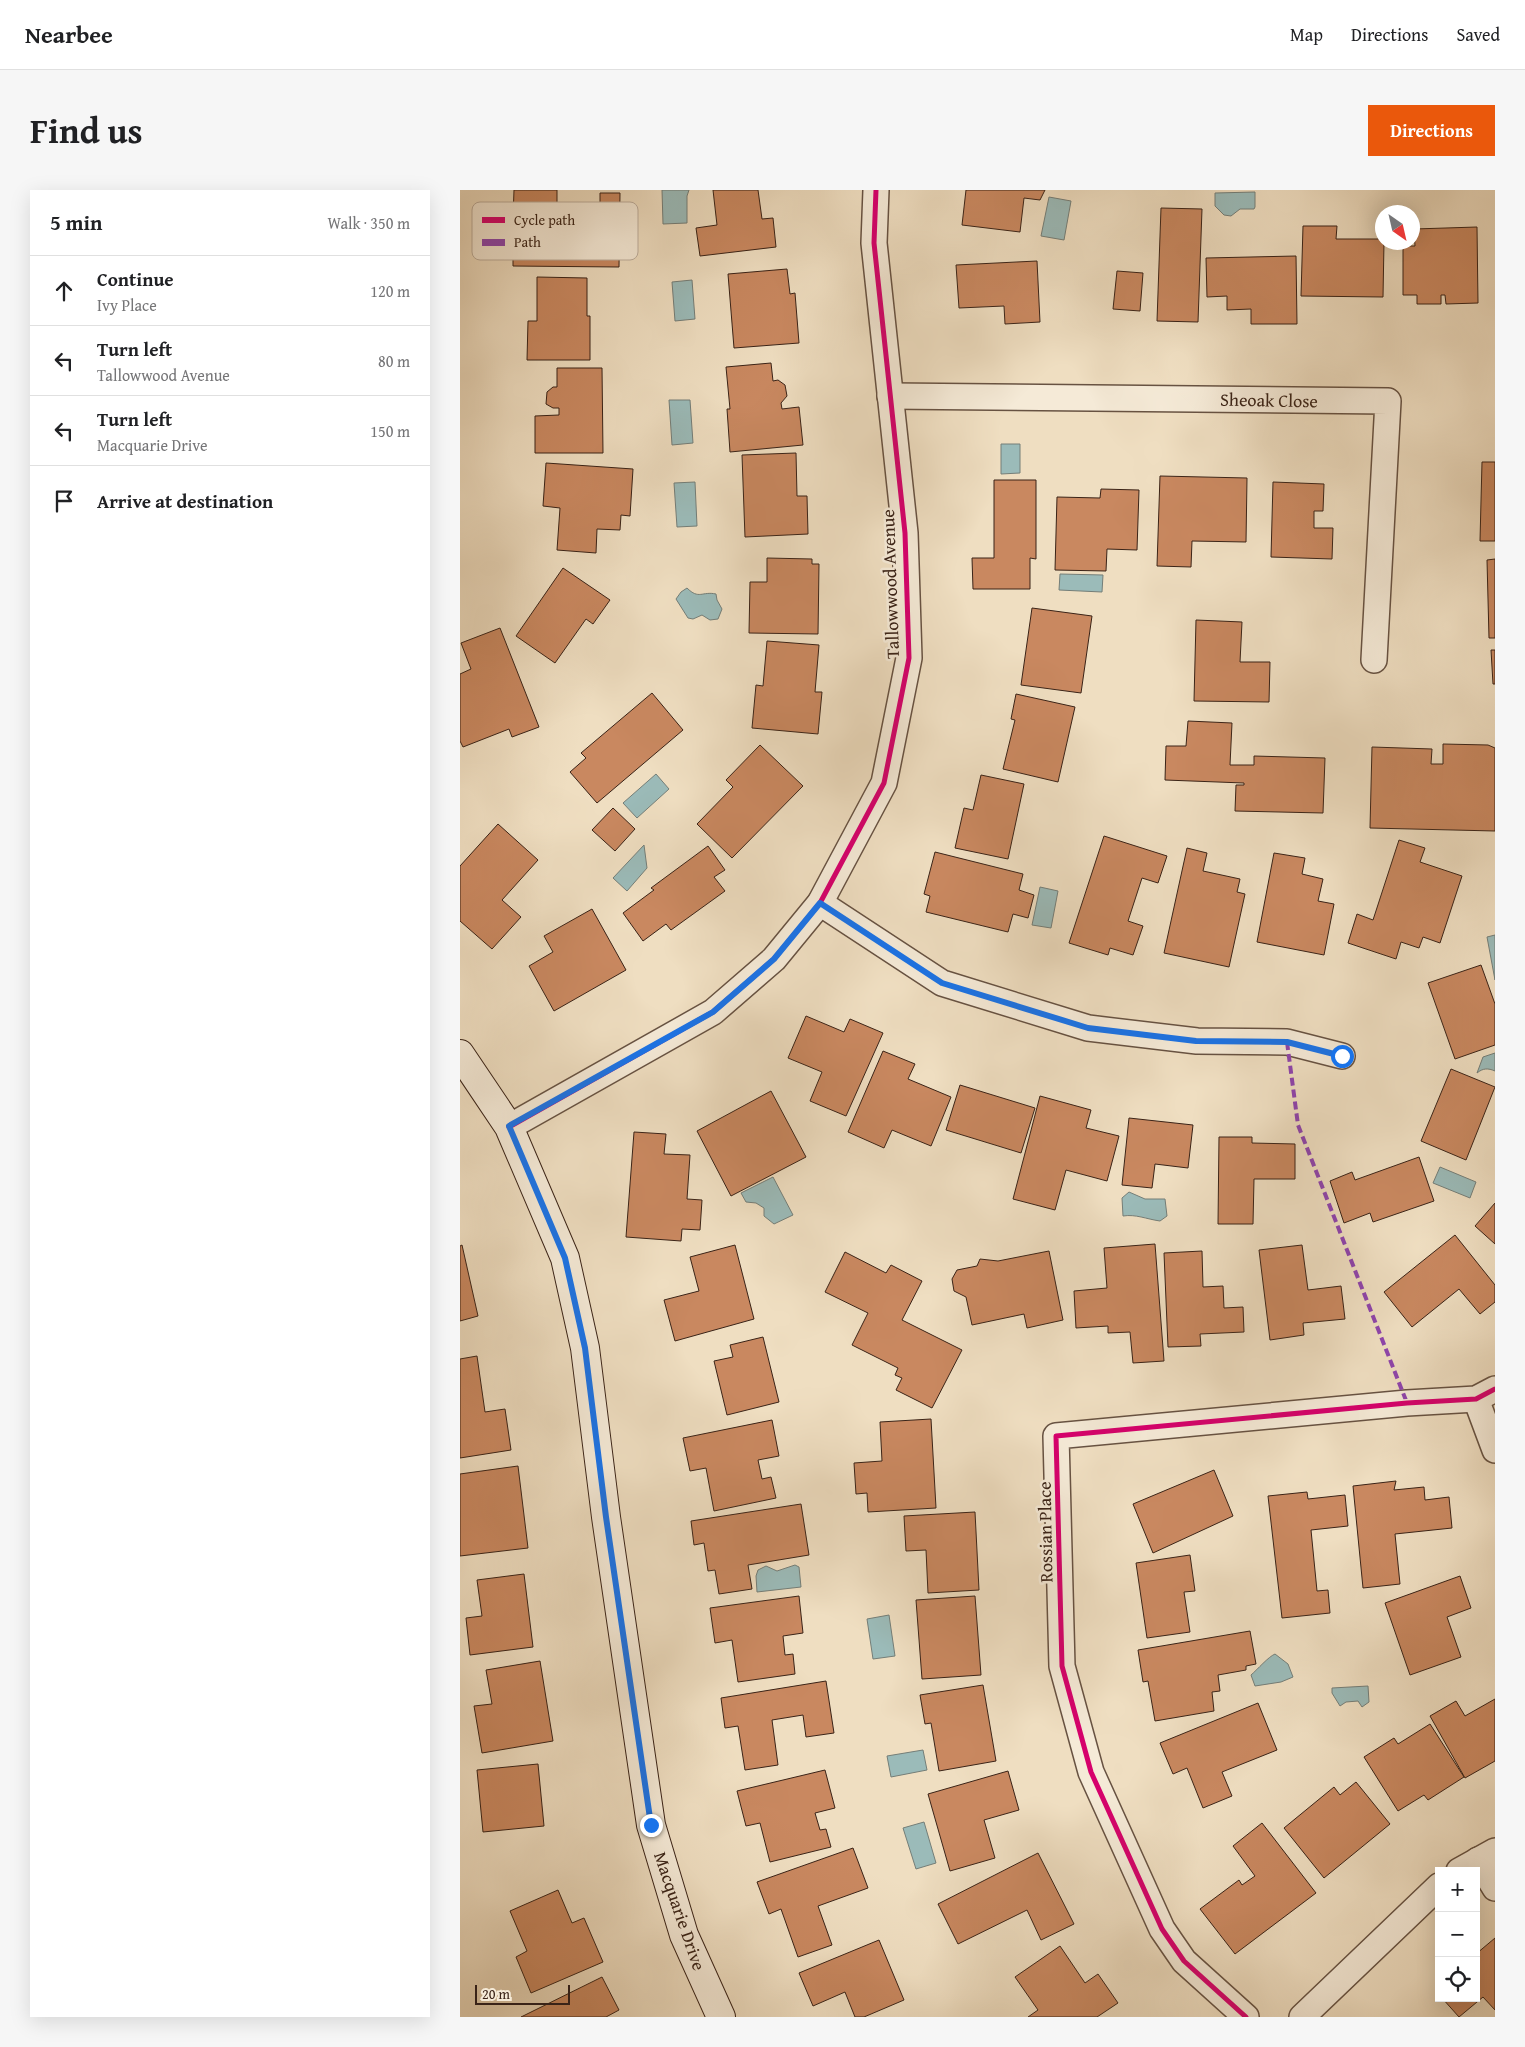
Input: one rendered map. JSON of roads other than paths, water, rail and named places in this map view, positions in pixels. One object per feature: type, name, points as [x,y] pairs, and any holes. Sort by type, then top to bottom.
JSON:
[{"type":"main road","name":"Macquarie Drive","points":[[460,1054],[509,1126],[565,1258],[585,1348],[606,1517],[651,1825],[684,1935],[721,2017]]},
{"type":"street","name":"Tallowwood Avenue","points":[[509,1126],[713,1012],[774,959],[820,903],[884,783],[909,658],[905,533],[874,243],[876,190]]},
{"type":"street","name":"Sheoak Close","points":[[890,396],[1388,401],[1374,660]]},
{"type":"street","points":[[820,903],[942,983],[1088,1028],[1196,1041],[1287,1042],[1342,1056]]},
{"type":"street","points":[[1485,1394],[1495,1450]]},
{"type":"street","name":"Rossian Place","points":[[1246,2017],[1184,1961],[1162,1929],[1091,1772],[1062,1666],[1056,1436],[1485,1394]]},
{"type":"street","points":[[1477,1861],[1495,1888]]},
{"type":"street","points":[[1302,2017],[1435,1890]]},
{"type":"water","points":[[662,190],[689,190],[687,196],[687,223],[663,224]]},
{"type":"water","points":[[1255,192],[1254,209],[1240,209],[1231,216],[1224,215],[1215,206],[1215,193]]},
{"type":"water","points":[[1049,197],[1071,201],[1064,240],[1041,236]]},
{"type":"water","points":[[692,280],[695,319],[675,321],[672,282]]},
{"type":"water","points":[[669,400],[690,400],[693,443],[672,445]]},
{"type":"water","points":[[1001,444],[1020,444],[1020,473],[1001,474]]},
{"type":"water","points":[[695,482],[697,526],[677,527],[674,483]]},
{"type":"water","points":[[1060,574],[1103,575],[1102,592],[1059,590]]},
{"type":"water","points":[[687,588],[695,594],[716,594],[722,609],[718,619],[710,620],[702,615],[693,619],[688,618],[676,599]]},
{"type":"water","points":[[656,774],[669,789],[637,818],[623,803]]},
{"type":"water","points":[[644,845],[647,868],[627,891],[613,878]]},
{"type":"water","points":[[1040,887],[1058,891],[1051,928],[1032,925]]},
{"type":"water","points":[[1495,935],[1495,980],[1487,937]]},
{"type":"water","points":[[1495,1053],[1495,1071],[1486,1069],[1477,1073],[1483,1057]]},
{"type":"water","points":[[1440,1167],[1476,1182],[1470,1198],[1433,1183]]},
{"type":"water","points":[[773,1177],[793,1215],[774,1224],[764,1216],[764,1208],[756,1203],[746,1202],[741,1193]]},
{"type":"water","points":[[1129,1192],[1145,1199],[1165,1199],[1167,1216],[1160,1221],[1137,1216],[1123,1216],[1122,1198]]},
{"type":"water","points":[[795,1565],[799,1567],[801,1587],[757,1592],[756,1576],[758,1570],[766,1566],[777,1571]]},
{"type":"water","points":[[889,1615],[895,1656],[873,1659],[867,1619]]},
{"type":"water","points":[[1275,1654],[1288,1664],[1293,1677],[1281,1682],[1255,1686],[1251,1675]]},
{"type":"water","points":[[1368,1686],[1369,1702],[1362,1707],[1358,1701],[1346,1702],[1340,1706],[1332,1693],[1332,1688]]},
{"type":"water","points":[[923,1750],[927,1770],[891,1777],[887,1756]]},
{"type":"water","points":[[924,1822],[936,1863],[916,1869],[903,1828]]}]
